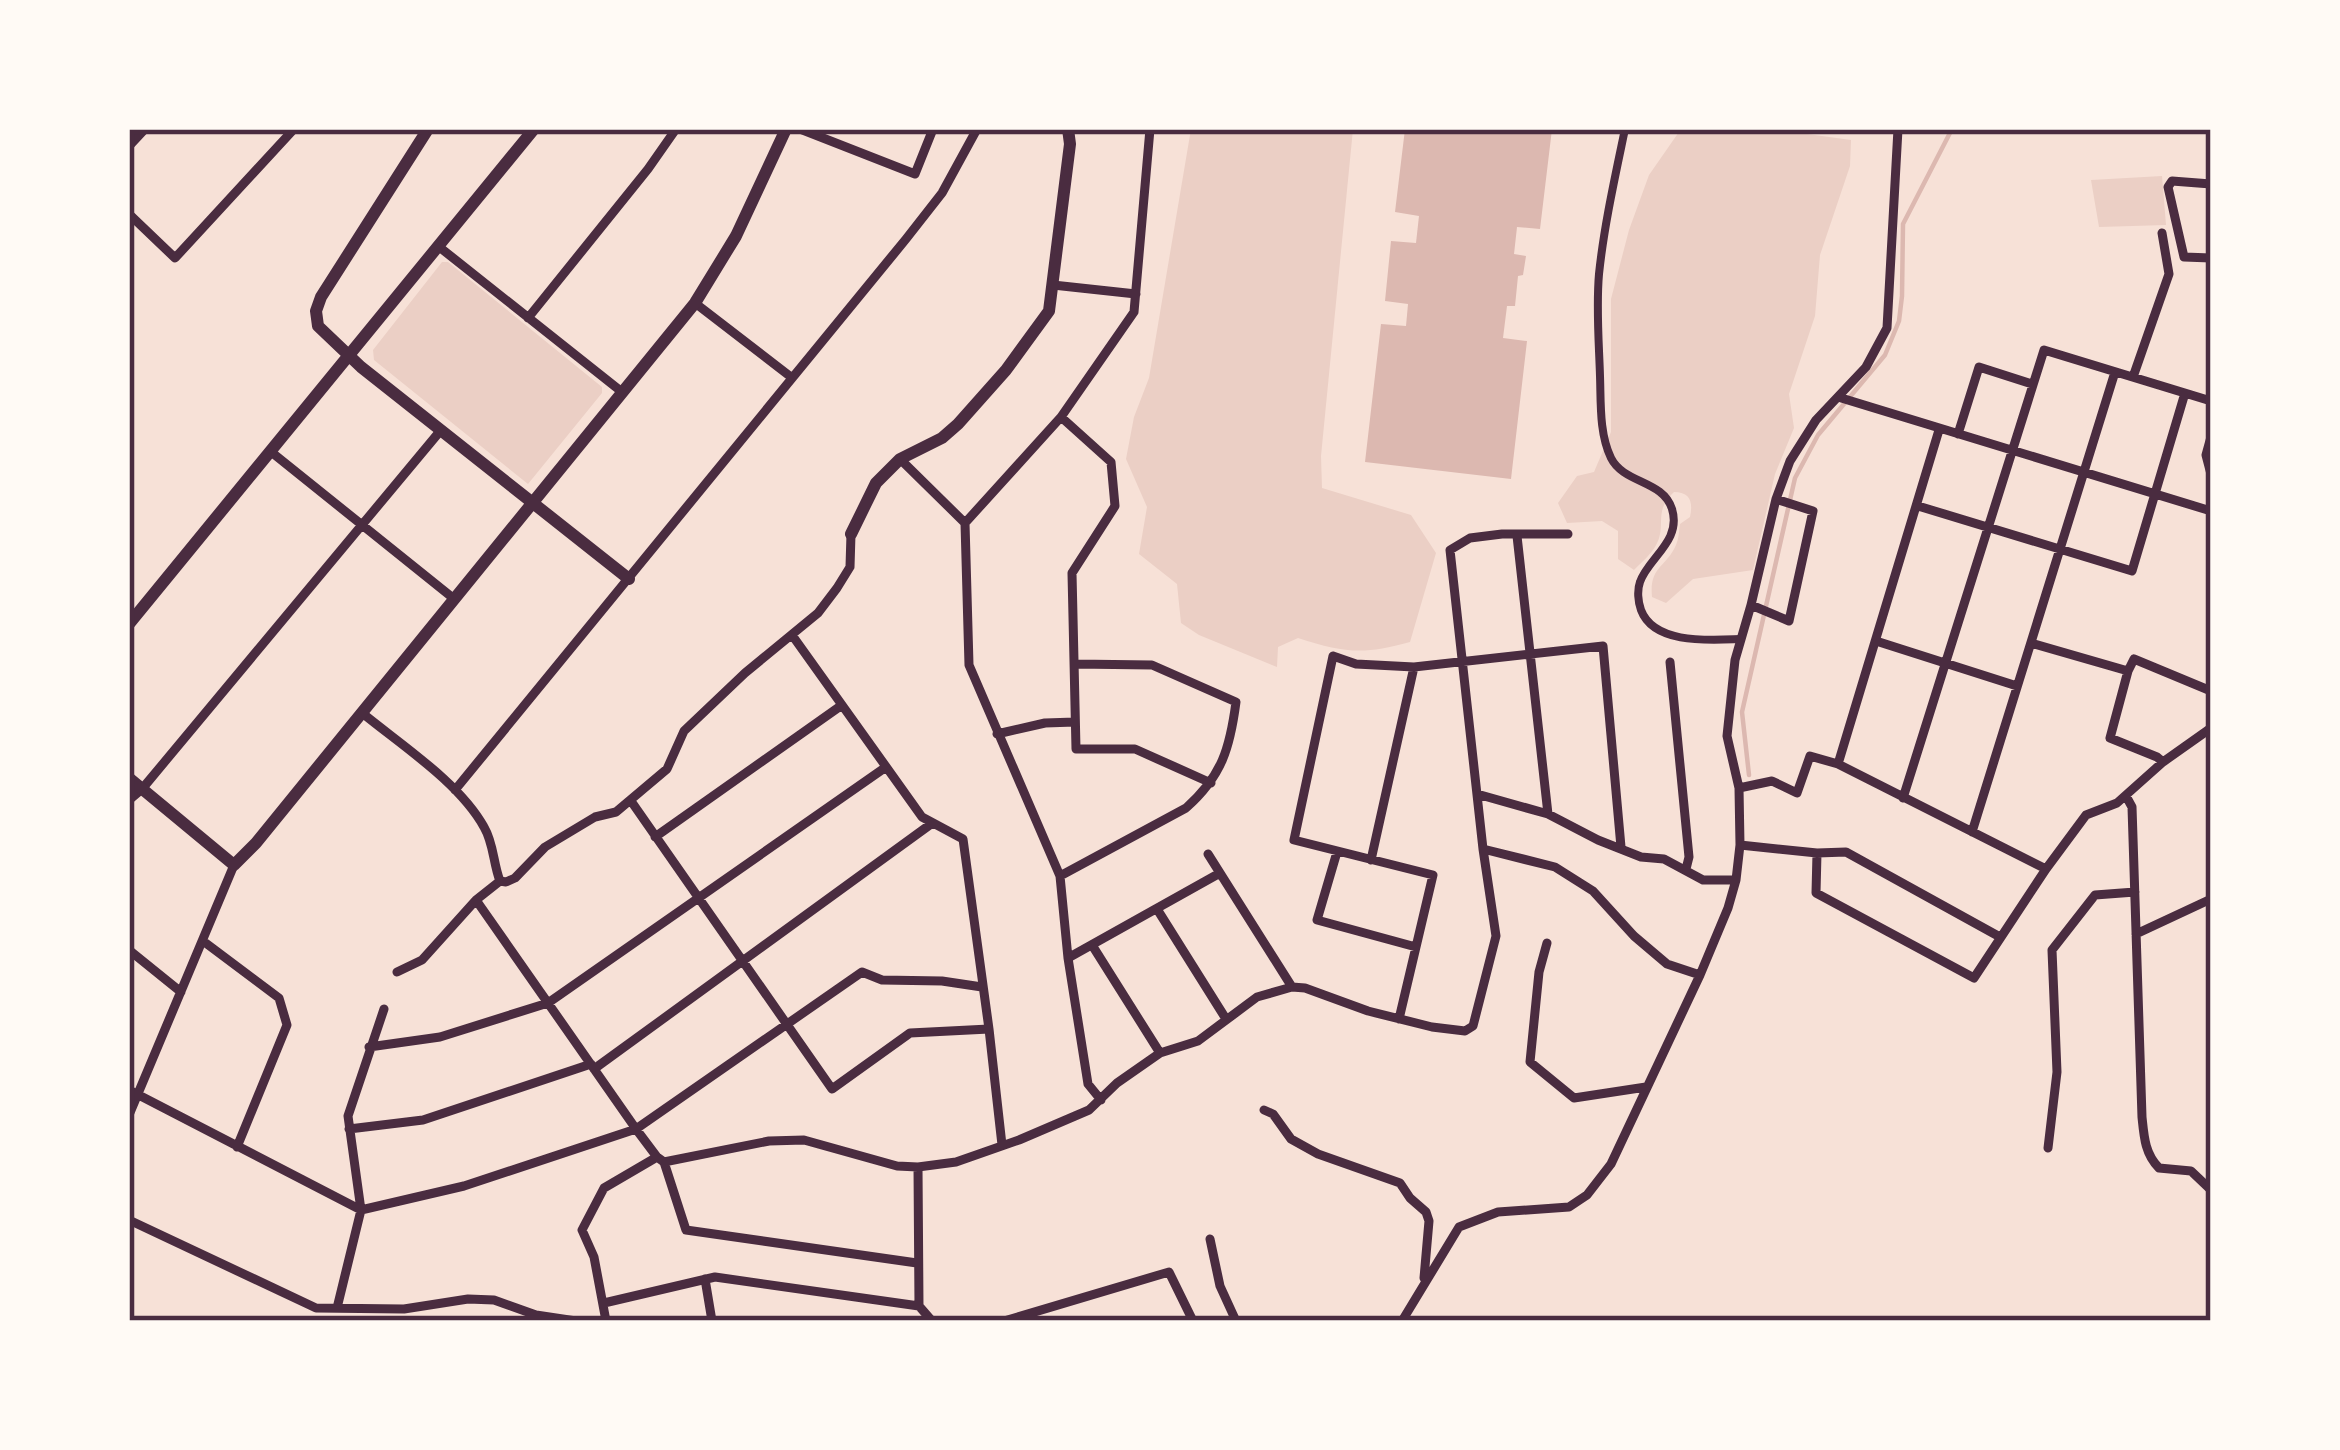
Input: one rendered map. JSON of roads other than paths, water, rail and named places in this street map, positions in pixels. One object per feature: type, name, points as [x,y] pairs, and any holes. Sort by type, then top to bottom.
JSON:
[{"type":"street","points":[[129,144],[143,129]]},
{"type":"street","points":[[129,214],[175,258],[294,129]]},
{"type":"street","points":[[428,129],[321,297],[318,326],[350,357],[629,579]]},
{"type":"street","points":[[129,624],[534,129]]},
{"type":"street","points":[[528,318],[676,129]]},
{"type":"street","points":[[129,1115],[133,1093],[234,865],[695,303],[736,236],[786,129]]},
{"type":"street","points":[[800,129],[916,175],[933,129]]},
{"type":"street","points":[[455,790],[942,193],[977,129]]},
{"type":"street","points":[[398,972],[422,960],[476,900],[500,881],[515,878],[545,847],[631,801],[667,769],[684,730],[818,613],[850,568],[851,534],[876,483],[900,459],[958,424],[1049,311],[1068,129]]},
{"type":"street","points":[[964,524],[1061,417],[1134,312],[1150,129]]},
{"type":"street","points":[[1624,129],[1598,280],[1601,418],[1612,461],[1622,473],[1663,495],[1673,517],[1670,537],[1640,581],[1638,597],[1646,620],[1670,636],[1740,640]]},
{"type":"street","points":[[1402,1321],[1459,1227],[1498,1212],[1569,1207],[1587,1195],[1611,1164],[1700,975],[1736,880],[1740,845],[1739,788],[1727,736],[1735,661],[1790,461],[1816,420],[1866,367],[1887,328],[1898,129]]},
{"type":"street","points":[[2211,184],[2172,181],[2168,187],[2184,256],[2211,258]]},
{"type":"street","points":[[2133,377],[2169,274],[2162,233]]},
{"type":"street","points":[[437,246],[622,392]]},
{"type":"street","points":[[1053,285],[1136,294]]},
{"type":"street","points":[[695,303],[791,377]]},
{"type":"street","points":[[1903,798],[2044,350],[2211,401]]},
{"type":"street","points":[[1958,434],[1979,367],[2032,384]]},
{"type":"street","points":[[1972,832],[2115,372]]},
{"type":"street","points":[[1918,506],[2132,572],[2185,393]]},
{"type":"street","points":[[1838,398],[2211,511]]},
{"type":"street","points":[[1061,417],[1111,462],[1115,506],[1072,573],[1076,749],[1135,749],[1211,783]]},
{"type":"street","points":[[129,800],[441,430]]},
{"type":"street","points":[[1838,764],[1939,430]]},
{"type":"street","points":[[2211,437],[2206,455],[2211,474]]},
{"type":"street","points":[[270,451],[453,598]]},
{"type":"street","points":[[900,459],[964,524],[969,665],[1060,877],[1088,1084],[1101,1100]]},
{"type":"street","points":[[1751,605],[1789,621],[1813,511],[1776,499]]},
{"type":"street","points":[[606,1321],[594,1257],[582,1230],[604,1188],[661,1159],[769,1141],[804,1140],[897,1166],[956,1162],[1089,1110],[1160,1053],[1198,1041],[1257,998],[1292,987],[1432,1027],[1466,1031],[1473,1026],[1496,936],[1450,550],[1470,538],[1568,534]]},
{"type":"street","points":[[1517,536],[1548,814]]},
{"type":"street","points":[[793,635],[922,818],[963,839],[1002,1145]]},
{"type":"street","points":[[1876,641],[2018,686]]},
{"type":"street","points":[[2031,643],[2128,671]]},
{"type":"street","points":[[1399,1019],[1433,875],[1294,840],[1333,656],[1356,664],[1414,667],[1603,646],[1621,847]]},
{"type":"street","points":[[2163,762],[2110,738],[2134,659],[2211,691]]},
{"type":"street","points":[[1670,662],[1689,857],[1686,869]]},
{"type":"street","points":[[1060,877],[1186,808],[1211,783],[1231,742],[1236,702],[1152,665],[1075,664]]},
{"type":"street","points":[[1371,860],[1414,667]]},
{"type":"street","points":[[655,837],[842,705]]},
{"type":"street","points":[[362,712],[455,790],[483,825],[500,881]]},
{"type":"street","points":[[997,734],[1076,722]]},
{"type":"street","points":[[1817,853],[1816,893],[1974,978],[2086,815],[2116,803],[2211,728]]},
{"type":"street","points":[[1739,788],[1772,781],[1797,793],[1810,756],[1838,764],[2046,869]]},
{"type":"street","points":[[369,1047],[440,1037],[548,1003],[886,767]]},
{"type":"street","points":[[129,778],[234,865]]},
{"type":"street","points":[[1477,794],[1548,814],[1598,840],[1641,857],[1664,859],[1703,880],[1736,880]]},
{"type":"street","points":[[2126,796],[2132,807],[2146,1147],[2158,1168],[2191,1171],[2211,1190]]},
{"type":"street","points":[[631,801],[832,1089],[910,1034],[989,1029]]},
{"type":"street","points":[[349,1129],[423,1120],[592,1067],[931,824]]},
{"type":"street","points":[[1740,845],[1846,852],[2000,937]]},
{"type":"street","points":[[1483,849],[1555,867],[1593,891],[1667,964],[1700,975]]},
{"type":"street","points":[[1337,852],[1317,920],[1416,947]]},
{"type":"street","points":[[1208,854],[1292,987]]},
{"type":"street","points":[[1068,958],[1220,873]]},
{"type":"street","points":[[2048,1148],[2057,1072],[2052,950],[2095,895],[2135,892]]},
{"type":"street","points":[[2137,934],[2211,899]]},
{"type":"street","points":[[476,900],[661,1159],[686,1230],[917,1262]]},
{"type":"street","points":[[1157,909],[1226,1019]]},
{"type":"street","points":[[203,941],[279,998],[287,1025],[237,1147]]},
{"type":"street","points":[[1546,943],[1530,1062],[1574,1098],[1646,1087]]},
{"type":"street","points":[[1092,945],[1160,1053]]},
{"type":"street","points":[[129,950],[181,992]]},
{"type":"street","points":[[133,1093],[361,1210],[464,1186],[637,1129],[862,972],[882,980],[982,987]]},
{"type":"street","points":[[337,1309],[361,1210],[348,1116],[384,1009]]},
{"type":"street","points":[[1264,1110],[1274,1114],[1291,1139],[1318,1154],[1400,1183],[1430,1221],[1423,1283]]},
{"type":"street","points":[[918,1167],[919,1306],[932,1321]]},
{"type":"street","points":[[129,1220],[316,1308],[404,1309],[494,1300],[536,1316],[576,1321]]},
{"type":"street","points":[[1210,1239],[1220,1286],[1236,1321]]},
{"type":"street","points":[[1004,1321],[1169,1272],[1192,1321]]},
{"type":"street","points":[[604,1303],[715,1277],[919,1306]]},
{"type":"street","points":[[705,1279],[712,1321]]},
{"type":"waterway","points":[[1749,775],[1742,712],[1795,478],[1818,435],[1885,355],[1899,321],[1903,224],[1952,129]]}]
